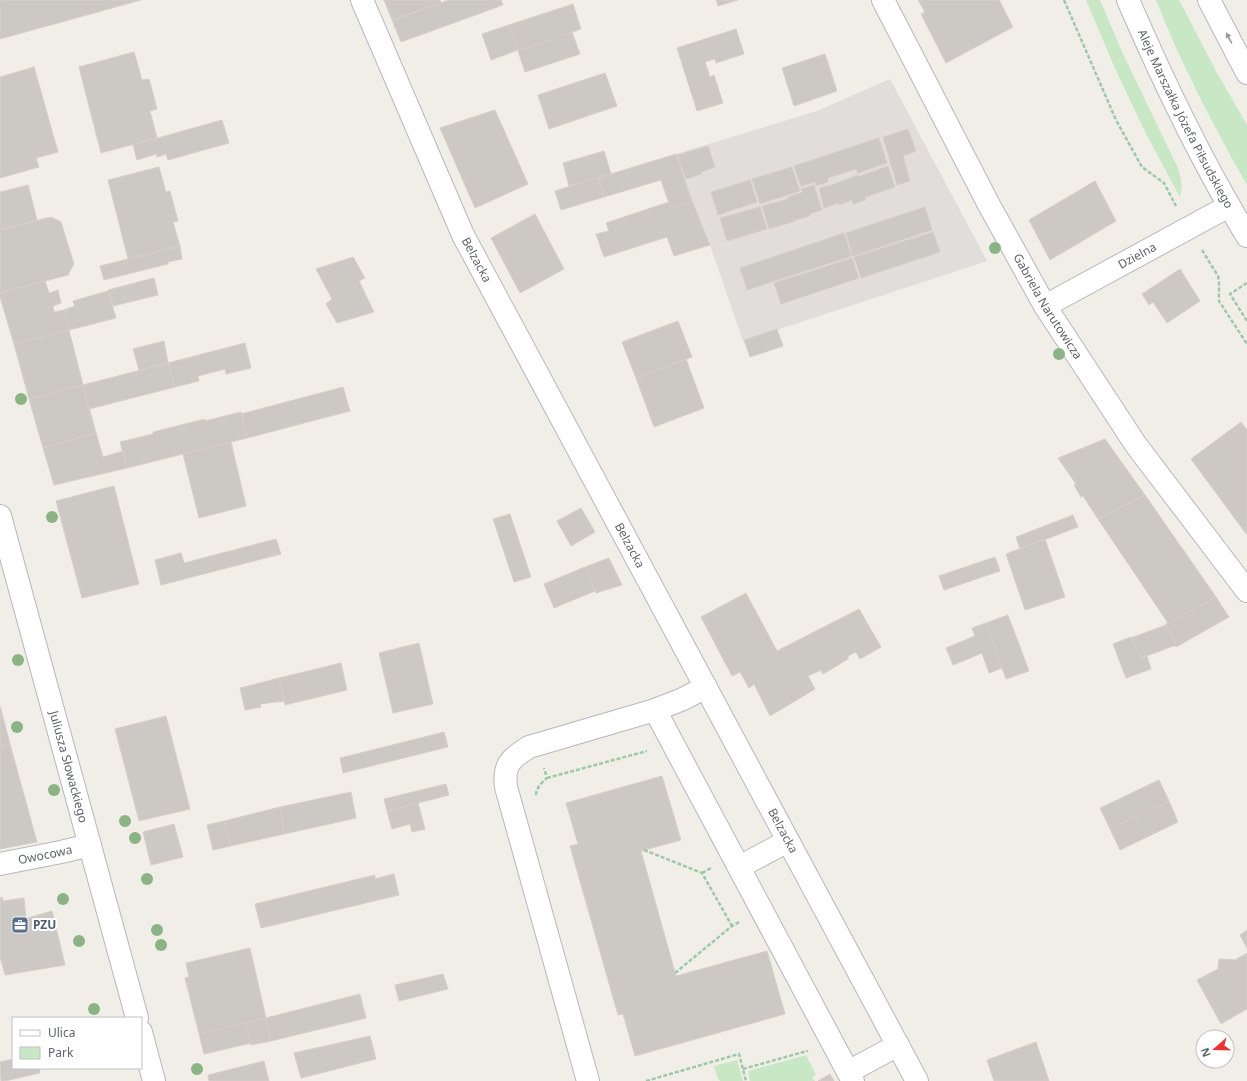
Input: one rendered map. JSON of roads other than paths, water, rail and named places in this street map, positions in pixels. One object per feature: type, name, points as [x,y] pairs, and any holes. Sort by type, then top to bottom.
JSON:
[{"type":"street","name":"Belzacka","points":[[362,0],[463,235],[917,1081]]},
{"type":"street","name":"Gabriela Narutowicza","points":[[883,0],[989,205],[1045,306],[1136,445],[1247,590]]},
{"type":"street","name":"Aleje Marszałka Józefa Piłsudskiego","points":[[1128,0],[1149,48],[1184,120],[1228,206],[1247,236]]},
{"type":"street","points":[[1209,0],[1247,72]]},
{"type":"street","name":"Dzielna","points":[[1045,306],[1228,206]]},
{"type":"street","name":"Juliusza Słowackiego","points":[[0,516],[137,1017]]},
{"type":"street","points":[[588,1081],[506,787],[504,776],[506,768],[518,753],[529,747],[656,710],[683,699],[706,687]]},
{"type":"street","points":[[656,710],[850,1077],[898,1045]]},
{"type":"street","points":[[739,867],[788,841]]},
{"type":"street","name":"Owocowa","points":[[0,864],[90,846]]},
{"type":"street","points":[[142,1036],[154,1081]]},
{"type":"place","name":"PZU","points":[[20,925]]}]
